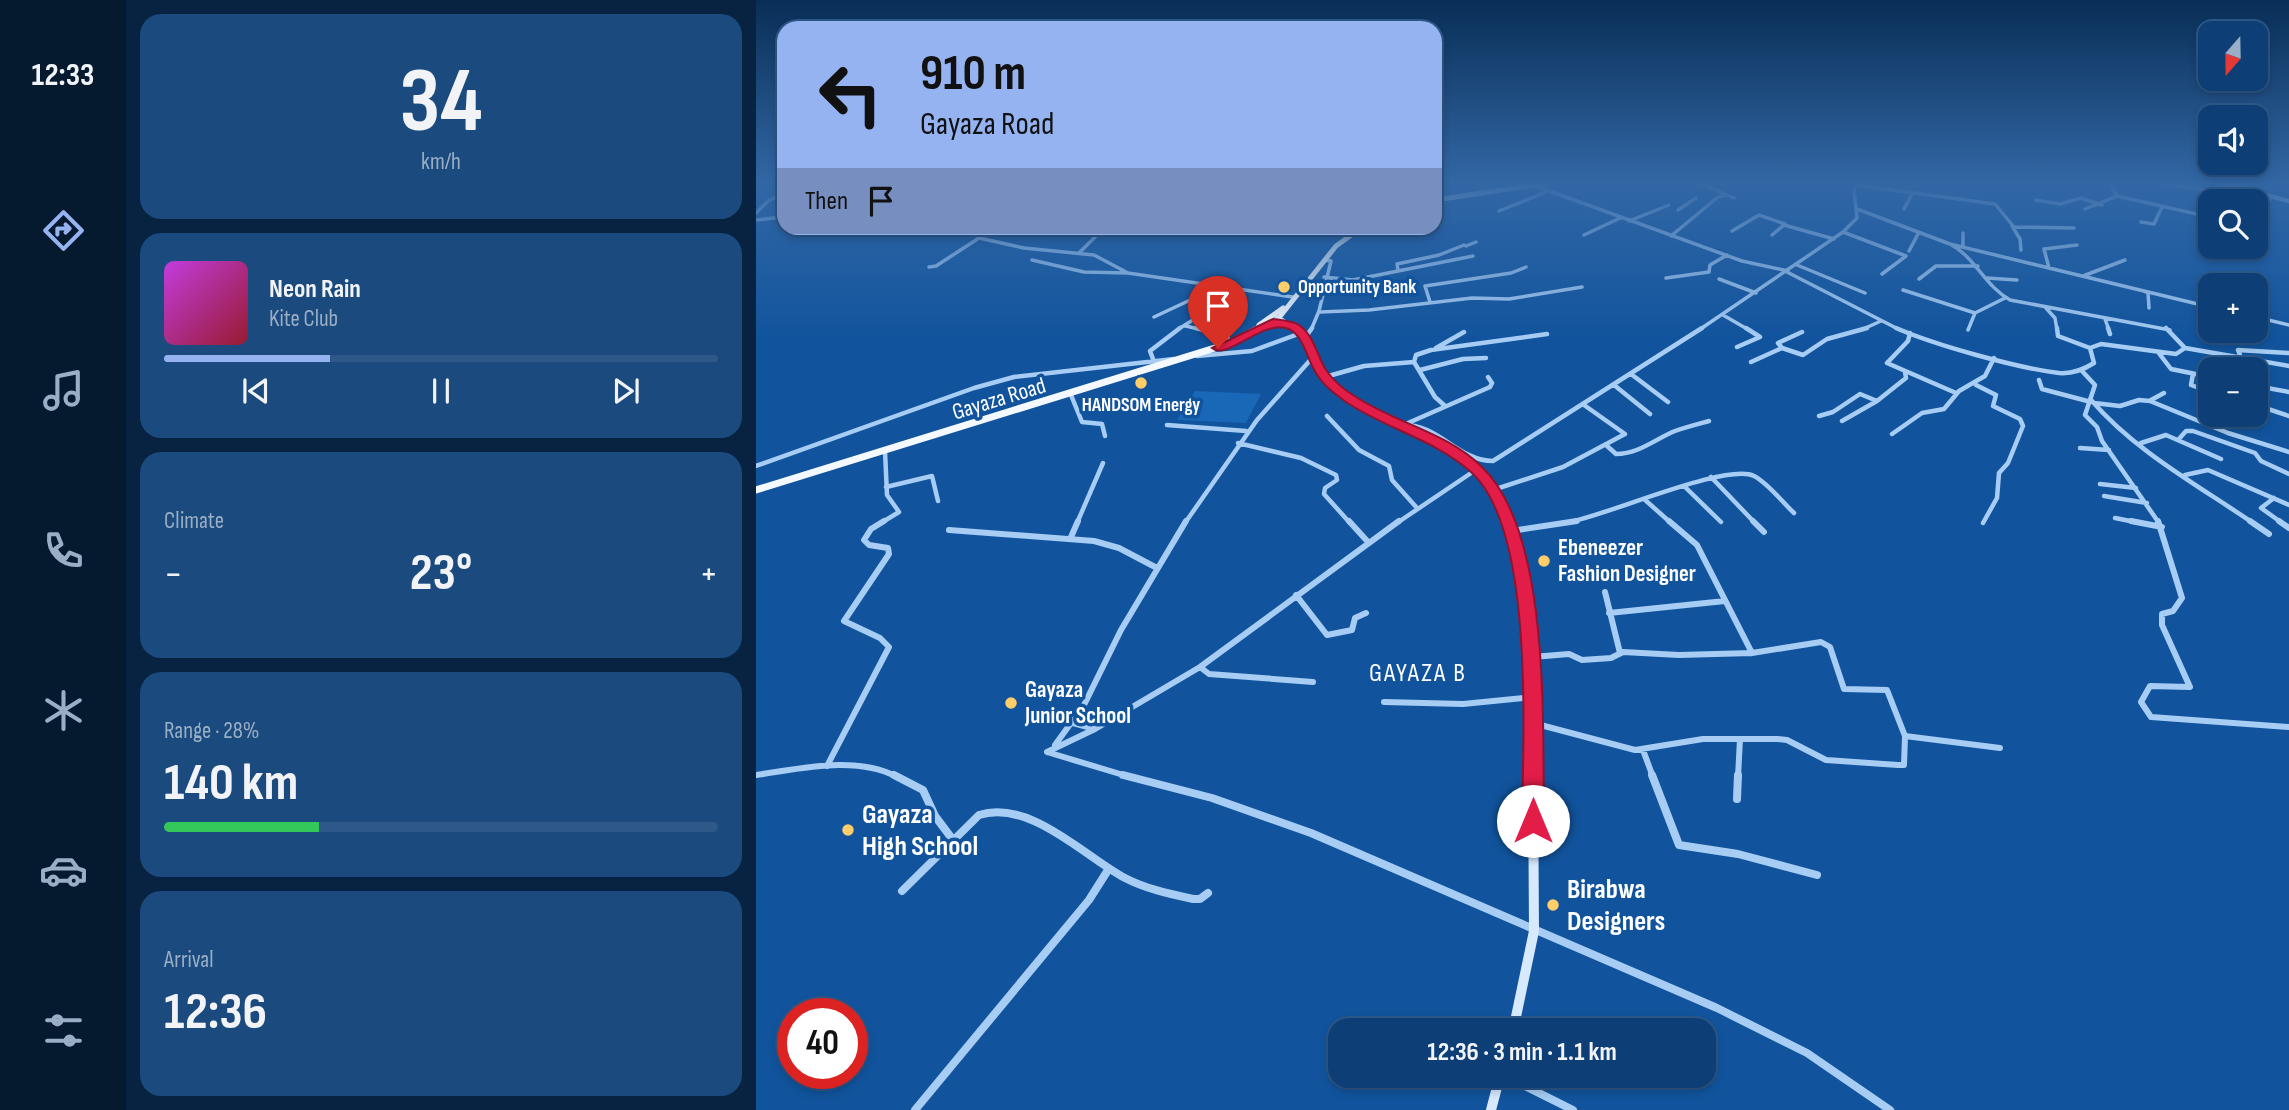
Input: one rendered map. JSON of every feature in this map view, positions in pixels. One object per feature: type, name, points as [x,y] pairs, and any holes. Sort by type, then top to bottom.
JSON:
[{"type":"main road","name":"Gayaza Road","points":[[756,491],[1188,359],[1231,343],[1250,333],[1285,306],[1345,235]]},
{"type":"main road","name":"Gayaza Road","points":[[1270,319],[1280,316],[1285,306]]},
{"type":"street","points":[[929,267],[936,266],[982,235]]},
{"type":"street","points":[[1079,253],[1097,235]]},
{"type":"street","points":[[1668,235],[1765,268],[1788,271],[1881,321],[1910,333],[1994,358],[2050,372],[2082,371],[2094,363],[2090,348]]},
{"type":"street","points":[[1820,235],[1834,239]]},
{"type":"street","points":[[1280,316],[1300,333],[1325,377],[1357,404],[1453,443],[1480,461],[1489,463],[1723,315],[1839,235]]},
{"type":"street","points":[[1850,235],[1906,256],[1882,274]]},
{"type":"street","points":[[1909,251],[1918,235]]},
{"type":"street","points":[[1921,235],[1960,247],[2198,304]]},
{"type":"street","points":[[1960,247],[1963,235]]},
{"type":"street","points":[[2017,235],[2021,250]]},
{"type":"street","points":[[979,237],[1024,248],[1102,257],[1128,273]]},
{"type":"street","points":[[1398,270],[1397,264],[1439,255],[1476,242]]},
{"type":"street","points":[[2049,268],[2044,249],[2077,245]]},
{"type":"street","points":[[1960,247],[2006,298],[2162,327],[2173,333],[2185,348],[2228,357]]},
{"type":"street","points":[[1666,278],[1680,275],[1696,278],[1709,272],[1709,266],[1727,255]]},
{"type":"street","points":[[1324,277],[1353,280],[1473,256]]},
{"type":"street","points":[[1032,260],[1084,272],[1128,273],[1293,297]]},
{"type":"street","points":[[1197,356],[1252,351],[1315,328],[1321,312],[1324,277],[1331,261],[1324,260]]},
{"type":"street","points":[[2082,276],[2126,260]]},
{"type":"street","points":[[1797,265],[1865,293]]},
{"type":"street","points":[[1919,279],[1938,266],[1978,266]]},
{"type":"street","points":[[1430,302],[1425,286],[1511,273],[1526,267]]},
{"type":"street","points":[[1987,278],[2017,280]]},
{"type":"street","points":[[1719,279],[1756,293]]},
{"type":"street","points":[[1154,317],[1178,303],[1196,300],[1217,287]]},
{"type":"street","points":[[1321,312],[1369,310],[1430,302],[1509,299],[1581,287]]},
{"type":"street","points":[[1153,359],[1150,351],[1153,346],[1186,326],[1233,289]]},
{"type":"street","points":[[1903,290],[1975,313]]},
{"type":"street","points":[[2144,291],[2148,293],[2149,308]]},
{"type":"street","points":[[1968,330],[1968,322],[1975,313],[2006,298]]},
{"type":"street","points":[[2043,306],[2055,318],[2058,336],[2090,348],[2101,344],[2179,354],[2185,348]]},
{"type":"street","points":[[1723,315],[1760,337],[1737,347]]},
{"type":"street","points":[[2105,318],[2110,334]]},
{"type":"street","points":[[1270,319],[1300,333]]},
{"type":"street","points":[[2268,320],[2289,325]]},
{"type":"street","points":[[1802,332],[1777,344],[1801,356],[1825,340],[1853,331],[1864,332],[1881,321]]},
{"type":"street","points":[[1186,326],[1226,336],[1231,343]]},
{"type":"street","points":[[1435,349],[1464,332]]},
{"type":"street","points":[[1910,333],[1908,341],[1886,361],[1905,372],[1956,393]]},
{"type":"street","points":[[1414,362],[1419,354],[1435,349],[1547,334]]},
{"type":"street","points":[[1751,362],[1782,348]]},
{"type":"street","points":[[2241,357],[2238,350],[2289,353]]},
{"type":"street","points":[[2158,352],[2167,367],[2198,374]]},
{"type":"street","points":[[1047,752],[1073,723],[1109,650],[1204,491],[1246,431],[1273,398],[1313,357]]},
{"type":"street","points":[[1420,370],[1463,359],[1486,358]]},
{"type":"street","points":[[1892,434],[1922,413],[1944,409],[1956,393],[1976,385],[1990,372],[1994,358]]},
{"type":"street","points":[[756,466],[985,384],[1022,375],[1153,359],[1188,359]]},
{"type":"street","points":[[1414,362],[1435,397],[1444,405]]},
{"type":"street","points":[[1325,377],[1368,365],[1414,362]]},
{"type":"street","points":[[2268,363],[2289,366]]},
{"type":"street","points":[[2082,371],[2094,384],[2092,402],[2085,415],[2097,428],[2162,527],[2169,564],[2179,580],[2182,598],[2173,611],[2162,614],[2162,625],[2190,687],[2184,689],[2150,686],[2141,702],[2151,717],[2289,727]]},
{"type":"street","points":[[1842,421],[1877,401],[1902,381],[1905,372]]},
{"type":"street","points":[[2193,373],[2191,385],[2198,388]]},
{"type":"street","points":[[1631,374],[1668,402]]},
{"type":"street","points":[[1405,424],[1490,387],[1492,383],[1488,377]]},
{"type":"street","points":[[2039,380],[2042,389],[2116,407],[2150,401],[2164,393]]},
{"type":"street","points":[[1614,385],[1650,414]]},
{"type":"street","points":[[1976,385],[1996,395],[1993,407],[2023,422],[2008,463],[1999,473],[1997,498],[1983,523]]},
{"type":"street","points":[[2268,389],[2289,393]]},
{"type":"street","points":[[1819,416],[1833,412],[1860,394],[1877,401]]},
{"type":"street","points":[[1071,395],[1082,422],[1102,424],[1105,436]]},
{"type":"street","points":[[2150,401],[2198,420]]},
{"type":"street","points":[[2092,402],[2141,443],[2269,534]]},
{"type":"street","points":[[1493,490],[1555,470],[1606,445],[1625,432],[1584,405]]},
{"type":"street","points":[[2268,409],[2289,416]]},
{"type":"street","points":[[1327,416],[1359,450],[1389,466],[1392,480],[1417,508]]},
{"type":"street","points":[[1606,445],[1617,454],[1635,451],[1673,432],[1709,421]]},
{"type":"street","points":[[1405,424],[1442,444],[1477,469],[1493,490],[1511,531],[1533,657],[1534,931],[1516,1018]]},
{"type":"street","points":[[1167,425],[1246,431]]},
{"type":"street","points":[[2217,427],[2289,452]]},
{"type":"street","points":[[2178,440],[2186,431],[2193,431],[2255,453],[2261,461],[2289,474]]},
{"type":"street","points":[[2141,443],[2162,435],[2221,459]]},
{"type":"street","points":[[1238,443],[1288,453],[1316,463],[1336,475],[1337,480],[1325,488],[1324,494],[1368,542]]},
{"type":"street","points":[[2080,448],[2109,450]]},
{"type":"street","points":[[827,766],[889,647],[880,637],[848,626],[844,621],[862,589],[882,569],[889,554],[888,548],[869,545],[864,540],[871,529],[899,512],[892,506],[887,487],[886,452]]},
{"type":"street","points":[[1071,537],[1103,463]]},
{"type":"street","points":[[1047,752],[1095,729],[1200,667],[1368,542],[1477,469]]},
{"type":"street","points":[[2184,475],[2208,470],[2289,505]]},
{"type":"street","points":[[1511,531],[1591,519],[1644,499],[1733,472],[1751,474],[1794,513]]},
{"type":"street","points":[[887,487],[932,476],[939,501]]},
{"type":"street","points":[[1711,477],[1764,532]]},
{"type":"street","points":[[2100,484],[2136,488]]},
{"type":"street","points":[[1684,486],[1721,522]]},
{"type":"street","points":[[2104,496],[2147,503]]},
{"type":"street","points":[[2274,498],[2261,508],[2289,528]]},
{"type":"street","points":[[1644,499],[1697,545],[1752,653]]},
{"type":"street","points":[[2115,517],[2162,527]]},
{"type":"street","points":[[949,530],[958,533],[1071,537],[1119,548],[1157,568]]},
{"type":"street","points":[[1605,592],[1619,653]]},
{"type":"street","points":[[1296,595],[1327,635],[1352,629],[1355,618],[1366,613]]},
{"type":"street","points":[[1609,613],[1725,601]]},
{"type":"street","points":[[1533,657],[1569,654],[1582,660],[1611,658],[1619,653],[1752,653],[1821,642],[1828,644],[1842,687],[1886,690],[1905,736],[1904,765],[1826,760],[1787,740],[1703,739],[1643,750],[1625,749],[1533,723]]},
{"type":"street","points":[[1200,667],[1214,675],[1313,682]]},
{"type":"street","points":[[1384,702],[1463,704],[1533,697]]},
{"type":"street","points":[[1073,723],[1095,729]]},
{"type":"street","points":[[1905,736],[2000,748]]},
{"type":"street","points":[[1737,799],[1740,739]]},
{"type":"street","points":[[1643,750],[1679,845],[1738,854],[1817,875]]},
{"type":"street","points":[[1047,752],[1077,763],[1213,797],[1316,833],[1534,931],[1661,981],[1760,1030],[1828,1068],[1889,1110]]},
{"type":"street","points":[[756,775],[827,766],[881,768],[923,790],[935,816],[953,840]]},
{"type":"street","points":[[902,891],[984,812],[999,812],[1039,825],[1074,843],[1108,870],[1171,894],[1200,899],[1208,893]]},
{"type":"street","points":[[915,1110],[1089,900],[1108,870]]},
{"type":"street","points":[[1492,1110],[1499,1088]]},
{"type":"street","points":[[1528,1088],[1573,1110]]},
{"type":"shaded area","points":[[1195,391],[1261,394],[1246,423],[1177,420]]},
{"type":"place","name":"Opportunity Bank","points":[[1284,287]]},
{"type":"place","name":"HANDSOM Energy","points":[[1141,383]]},
{"type":"place","name":"Ebeneezer Fashion Designer","points":[[1544,561]]},
{"type":"place","name":"Gayaza Junior School","points":[[1011,703]]},
{"type":"place","name":"Gayaza High School","points":[[848,830]]},
{"type":"place","name":"Birabwa Designers","points":[[1553,905]]},
{"type":"district","name":"GAYAZA B","points":[[1418,673]]},
{"type":"route","points":[[1218,348],[1273,322],[1294,327],[1305,338],[1321,373],[1334,387],[1357,404],[1442,444],[1477,469],[1490,486],[1500,502],[1511,531],[1532,643],[1533,821]]}]
